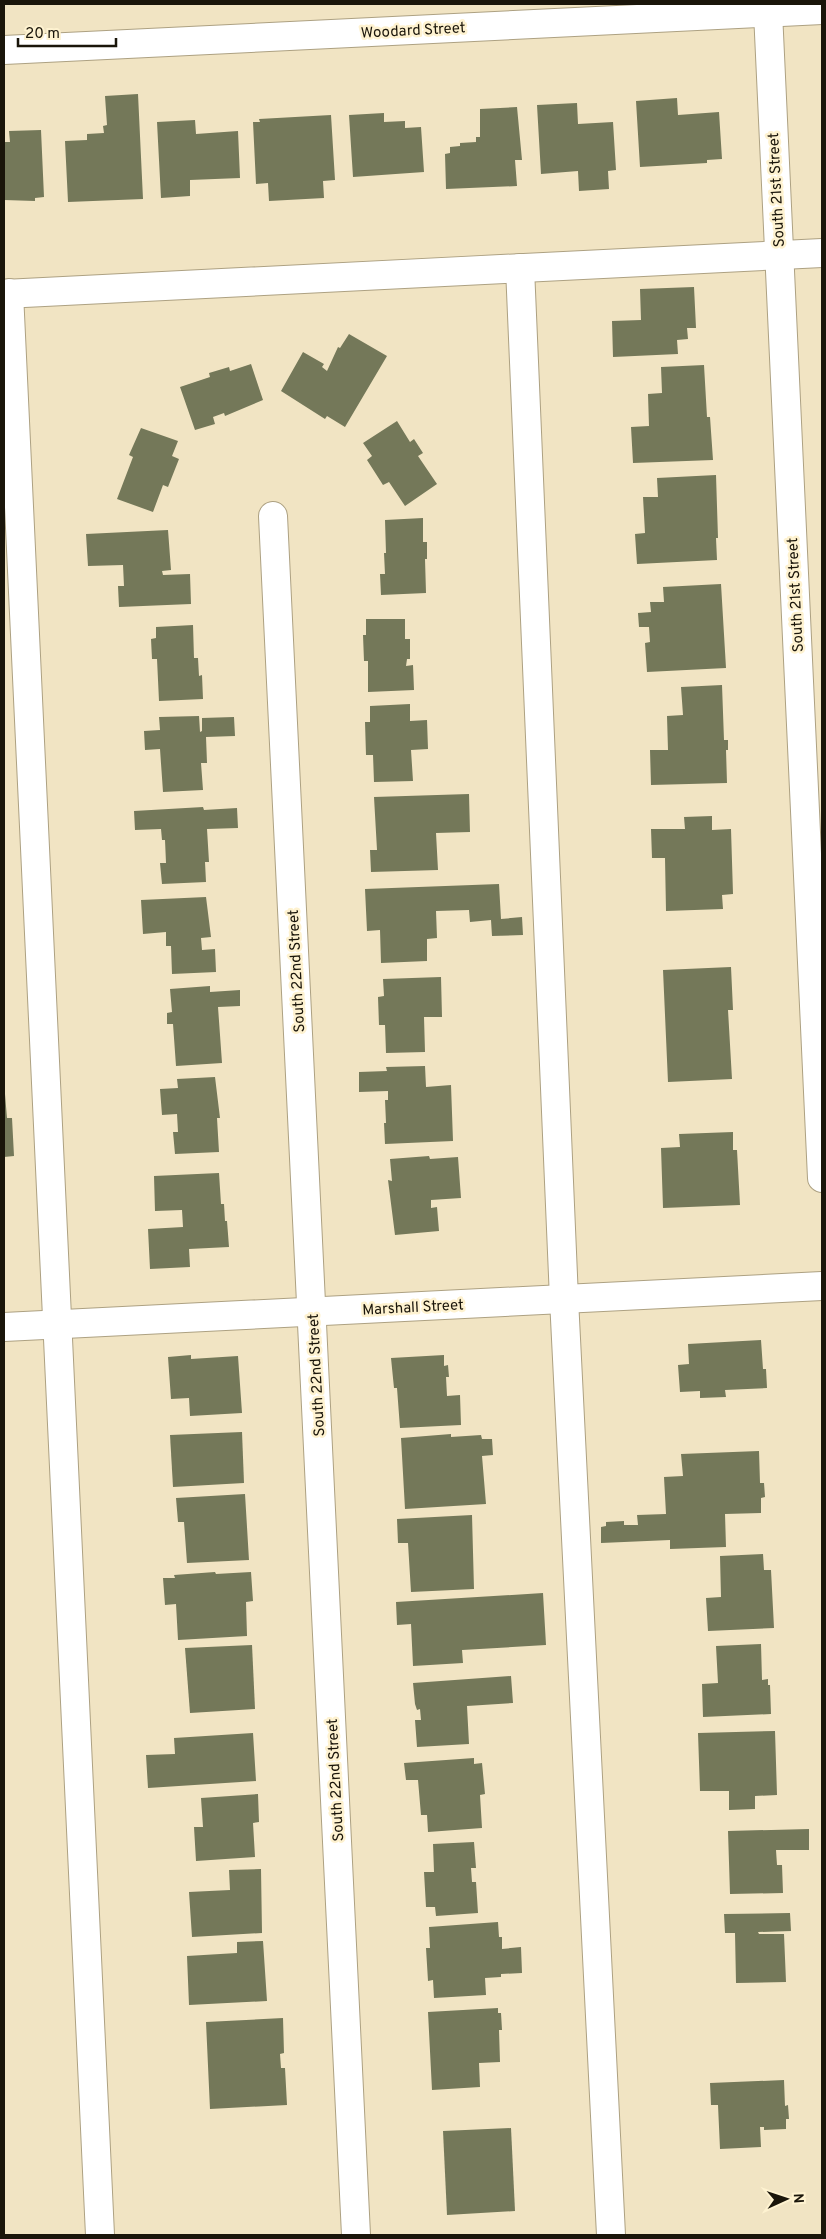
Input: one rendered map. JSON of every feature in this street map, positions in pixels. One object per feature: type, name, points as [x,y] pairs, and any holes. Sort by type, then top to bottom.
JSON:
[{"type":"street","name":"Woodard Street","points":[[4,50],[822,10]]},
{"type":"street","name":"South 21st Street","points":[[768,12],[822,1178]]},
{"type":"street","points":[[100,2235],[7,294],[822,253]]},
{"type":"street","points":[[520,268],[564,1299],[611,2235]]},
{"type":"street","name":"South 22nd Street","points":[[273,516],[313,1312],[356,2235]]},
{"type":"street","name":"Marshall Street","points":[[4,1327],[822,1286]]},
{"type":"building","points":[[138,94],[143,199],[68,202],[65,141],[87,140],[87,134],[104,133],[103,126],[107,125],[105,96]]},
{"type":"building","points":[[677,98],[678,115],[719,112],[722,159],[707,160],[707,163],[640,167],[636,101]]},
{"type":"building","points":[[577,103],[578,124],[613,122],[616,170],[608,171],[609,189],[579,191],[578,171],[541,174],[537,105]]},
{"type":"building","points":[[517,107],[522,160],[515,160],[517,186],[446,189],[445,154],[450,153],[450,147],[460,146],[460,143],[476,142],[476,137],[480,137],[480,109]]},
{"type":"building","points":[[384,113],[384,122],[405,121],[405,128],[421,127],[424,172],[353,177],[349,115]]},
{"type":"building","points":[[331,115],[335,180],[323,181],[324,198],[269,201],[268,183],[256,184],[253,122],[260,122],[259,119]]},
{"type":"building","points":[[195,120],[196,134],[238,131],[240,178],[190,180],[190,196],[161,198],[157,122]]},
{"type":"building","points":[[41,130],[44,197],[35,198],[35,201],[4,200],[4,142],[10,142],[9,131]]},
{"type":"building","points":[[694,287],[696,328],[687,328],[688,339],[677,340],[678,354],[613,357],[612,321],[641,320],[640,289]]},
{"type":"building","points":[[349,334],[387,356],[345,427],[327,416],[325,419],[281,391],[303,352],[324,364],[322,367],[327,371],[338,347],[340,348]]},
{"type":"building","points":[[251,364],[263,400],[225,416],[224,413],[213,417],[215,424],[195,430],[180,387],[210,377],[209,373],[229,367],[230,371]]},
{"type":"building","points":[[704,365],[707,417],[710,417],[713,460],[633,463],[631,427],[649,426],[648,394],[662,393],[661,367]]},
{"type":"building","points":[[397,421],[410,442],[414,439],[423,453],[418,456],[437,484],[405,506],[389,482],[383,485],[367,460],[372,456],[363,443]]},
{"type":"building","points":[[141,428],[178,441],[172,456],[179,459],[168,487],[163,485],[153,512],[117,499],[133,457],[129,455]]},
{"type":"building","points":[[716,475],[717,560],[637,564],[635,534],[645,533],[643,497],[658,497],[657,478]]},
{"type":"building","points":[[423,518],[423,542],[427,542],[427,559],[425,559],[426,593],[381,595],[380,574],[385,574],[385,520]]},
{"type":"building","points":[[168,530],[171,570],[162,571],[163,575],[190,574],[191,604],[119,607],[118,586],[124,586],[123,565],[88,566],[86,534]]},
{"type":"building","points":[[721,584],[726,668],[647,672],[645,643],[650,642],[649,627],[639,627],[638,613],[651,612],[650,602],[664,602],[663,587]]},
{"type":"building","points":[[366,619],[405,619],[405,639],[410,639],[410,659],[407,659],[406,666],[413,665],[414,690],[368,692],[368,661],[364,661],[363,635],[366,635]]},
{"type":"building","points":[[193,625],[194,658],[198,658],[199,676],[202,675],[203,699],[159,701],[157,659],[152,659],[151,639],[156,638],[156,627]]},
{"type":"building","points":[[722,685],[724,740],[728,740],[728,750],[726,750],[727,783],[651,785],[650,750],[668,750],[667,716],[683,715],[681,687]]},
{"type":"building","points":[[410,704],[410,721],[427,720],[428,749],[411,750],[413,781],[374,782],[373,755],[366,755],[365,722],[370,722],[370,706]]},
{"type":"building","points":[[199,716],[200,732],[202,731],[202,718],[234,717],[235,736],[206,737],[207,763],[201,763],[203,790],[163,792],[160,749],[145,750],[144,731],[160,730],[159,717]]},
{"type":"building","points":[[469,794],[470,832],[436,833],[438,870],[371,872],[370,850],[377,850],[374,797]]},
{"type":"building","points":[[203,807],[204,810],[237,808],[238,828],[207,829],[209,862],[205,862],[206,882],[162,884],[160,863],[166,863],[165,840],[162,840],[161,829],[135,830],[134,811]]},
{"type":"building","points":[[712,816],[712,830],[731,829],[733,894],[722,895],[723,909],[666,911],[665,858],[652,858],[651,829],[685,829],[684,817]]},
{"type":"building","points":[[499,884],[501,919],[522,917],[523,935],[492,936],[491,920],[470,922],[469,910],[436,911],[437,938],[427,939],[427,961],[381,963],[380,930],[367,931],[365,889]]},
{"type":"building","points":[[206,897],[211,937],[201,938],[202,950],[215,949],[216,972],[172,974],[171,946],[166,946],[166,932],[143,934],[141,900]]},
{"type":"building","points":[[731,967],[733,1010],[728,1010],[732,1079],[668,1082],[663,970]]},
{"type":"building","points":[[441,977],[442,1017],[424,1017],[425,1052],[386,1053],[385,1025],[379,1025],[378,997],[384,996],[383,979]]},
{"type":"building","points":[[210,986],[210,992],[240,990],[240,1006],[218,1007],[222,1063],[176,1066],[173,1024],[167,1024],[167,1013],[172,1012],[170,989]]},
{"type":"building","points":[[425,1066],[426,1087],[451,1085],[453,1141],[385,1144],[385,1100],[388,1100],[388,1091],[359,1092],[359,1072],[387,1071],[386,1067]]},
{"type":"building","points":[[215,1077],[220,1118],[217,1118],[219,1152],[175,1154],[173,1132],[178,1132],[177,1114],[162,1115],[160,1089],[178,1088],[177,1079]]},
{"type":"building","points":[[5,1094],[7,1118],[12,1118],[14,1156],[4,1157]]},
{"type":"building","points":[[733,1132],[733,1150],[737,1150],[740,1205],[663,1208],[661,1148],[680,1147],[679,1134]]},
{"type":"building","points":[[429,1156],[430,1159],[458,1157],[461,1198],[431,1200],[431,1208],[437,1207],[439,1231],[395,1235],[388,1180],[392,1181],[390,1159]]},
{"type":"building","points":[[219,1173],[221,1204],[224,1204],[229,1247],[189,1249],[190,1267],[150,1269],[148,1229],[183,1227],[182,1210],[155,1211],[154,1176]]},
{"type":"building","points":[[761,1340],[763,1369],[766,1369],[767,1388],[725,1390],[726,1397],[700,1398],[700,1391],[680,1392],[678,1365],[689,1364],[688,1344]]},
{"type":"building","points":[[191,1355],[191,1359],[238,1356],[242,1413],[190,1416],[189,1398],[171,1399],[168,1357]]},
{"type":"building","points":[[444,1355],[444,1366],[448,1365],[449,1377],[446,1377],[447,1396],[460,1395],[461,1425],[400,1428],[397,1388],[394,1388],[391,1358]]},
{"type":"building","points":[[242,1432],[244,1483],[173,1487],[170,1435]]},
{"type":"building","points":[[451,1434],[451,1437],[481,1435],[482,1439],[492,1439],[493,1455],[482,1456],[486,1504],[405,1509],[401,1438]]},
{"type":"building","points":[[759,1451],[760,1483],[764,1483],[765,1497],[761,1498],[761,1513],[725,1514],[726,1547],[670,1549],[670,1540],[601,1543],[601,1527],[606,1526],[606,1522],[624,1521],[624,1525],[638,1525],[637,1515],[666,1514],[664,1477],[683,1476],[681,1454]]},
{"type":"building","points":[[245,1494],[249,1560],[187,1563],[184,1522],[178,1522],[176,1498]]},
{"type":"building","points":[[472,1515],[474,1589],[411,1592],[408,1543],[398,1543],[397,1519]]},
{"type":"building","points":[[763,1554],[764,1570],[771,1570],[774,1628],[708,1631],[706,1598],[721,1597],[720,1556]]},
{"type":"building","points":[[215,1572],[216,1574],[251,1572],[253,1601],[246,1602],[247,1636],[178,1640],[176,1604],[165,1605],[163,1578],[175,1578],[174,1575]]},
{"type":"building","points":[[543,1593],[546,1645],[462,1650],[463,1663],[413,1666],[411,1624],[397,1625],[396,1602]]},
{"type":"building","points":[[761,1644],[762,1680],[768,1679],[768,1685],[770,1685],[771,1714],[703,1717],[702,1684],[718,1683],[716,1646]]},
{"type":"building","points":[[252,1645],[255,1709],[190,1713],[185,1648]]},
{"type":"building","points":[[511,1676],[513,1703],[467,1706],[469,1744],[417,1747],[415,1720],[421,1720],[420,1709],[417,1710],[415,1704],[413,1683]]},
{"type":"building","points":[[775,1731],[777,1795],[755,1796],[755,1809],[729,1810],[729,1791],[700,1791],[698,1733]]},
{"type":"building","points":[[253,1733],[256,1781],[148,1788],[146,1755],[175,1754],[174,1738]]},
{"type":"building","points":[[474,1758],[474,1764],[482,1763],[485,1794],[480,1795],[482,1828],[428,1832],[427,1815],[421,1815],[418,1780],[406,1780],[404,1763]]},
{"type":"building","points":[[258,1794],[259,1822],[253,1823],[255,1857],[196,1861],[194,1827],[203,1827],[201,1798]]},
{"type":"building","points":[[809,1829],[809,1850],[776,1850],[777,1865],[782,1865],[783,1893],[730,1894],[728,1831]]},
{"type":"building","points":[[474,1842],[476,1868],[471,1868],[472,1882],[476,1882],[478,1913],[436,1916],[435,1907],[426,1907],[424,1872],[434,1872],[433,1844]]},
{"type":"building","points":[[261,1869],[262,1933],[192,1937],[189,1892],[230,1890],[229,1870]]},
{"type":"building","points":[[790,1913],[791,1931],[758,1932],[759,1934],[784,1934],[786,1982],[736,1983],[735,1933],[725,1933],[724,1914]]},
{"type":"building","points":[[498,1922],[499,1937],[502,1937],[502,1949],[521,1947],[522,1973],[501,1974],[501,1977],[485,1978],[486,1995],[434,1998],[433,1980],[428,1981],[426,1948],[430,1948],[429,1927]]},
{"type":"building","points":[[263,1941],[267,2001],[189,2005],[187,1956],[237,1953],[237,1942]]},
{"type":"building","points":[[498,2008],[498,2013],[501,2013],[502,2030],[499,2030],[500,2062],[479,2063],[480,2087],[432,2090],[428,2012]]},
{"type":"building","points":[[283,2018],[284,2053],[280,2054],[281,2068],[285,2068],[287,2105],[210,2109],[206,2022]]},
{"type":"building","points":[[784,2080],[785,2106],[788,2105],[789,2119],[786,2119],[786,2129],[764,2130],[764,2127],[760,2127],[761,2147],[720,2149],[718,2105],[711,2105],[710,2083]]},
{"type":"building","points":[[511,2128],[515,2211],[447,2215],[443,2131]]}]
